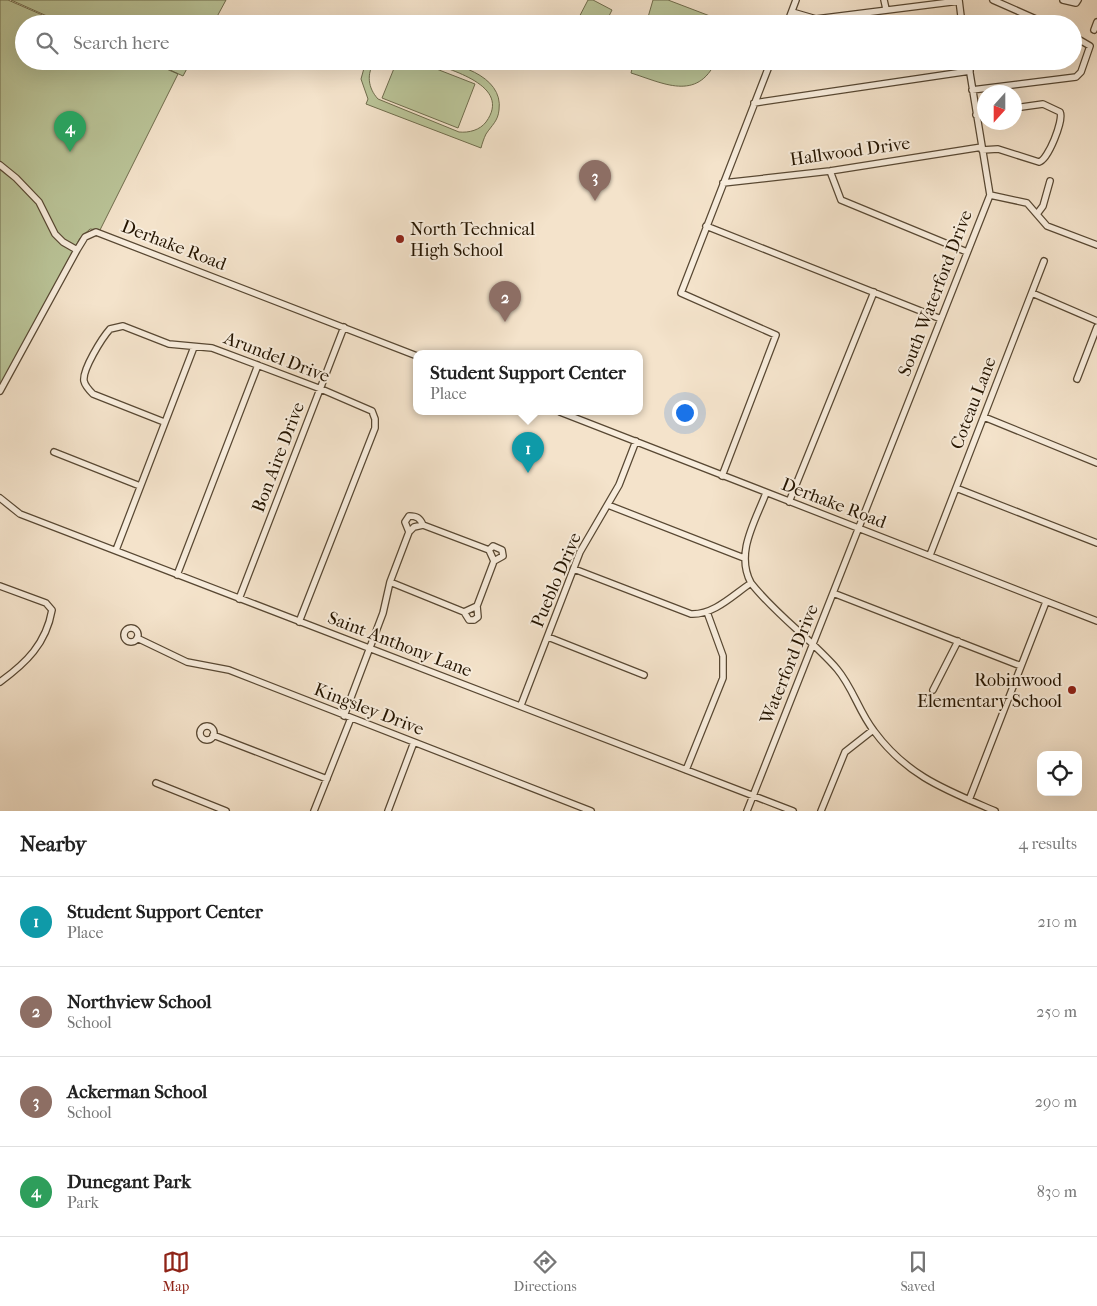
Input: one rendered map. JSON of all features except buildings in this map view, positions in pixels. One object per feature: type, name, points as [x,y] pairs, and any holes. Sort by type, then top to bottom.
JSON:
[{"type":"street","points":[[791,15],[796,0]]},
{"type":"street","points":[[884,0],[886,9]]},
{"type":"street","points":[[844,15],[959,0],[961,15]]},
{"type":"street","points":[[993,0],[1027,15]]},
{"type":"street","points":[[1063,0],[1070,3],[1076,3],[1078,0]]},
{"type":"street","points":[[792,12],[802,15]]},
{"type":"street","points":[[1094,30],[1097,22]]},
{"type":"street","points":[[1082,41],[1090,46],[1082,69]]},
{"type":"street","points":[[722,476],[776,335],[681,293],[767,70]]},
{"type":"street","points":[[972,90],[1076,77],[1082,70]]},
{"type":"street","points":[[754,103],[970,71]]},
{"type":"street","name":"South Waterford Drive","points":[[859,528],[990,195],[970,71]]},
{"type":"street","name":"Hallwood Drive","points":[[723,182],[830,171],[982,148],[998,149],[1039,162],[1046,157],[1061,121],[1060,112],[1043,104],[1022,107]]},
{"type":"street","points":[[0,165],[16,178],[39,202],[55,234],[63,242],[77,250]]},
{"type":"street","points":[[830,171],[841,200],[967,252]]},
{"type":"street","points":[[1037,214],[1043,206],[1050,181]]},
{"type":"street","points":[[990,195],[1027,203],[1047,226],[1097,245]]},
{"type":"street","points":[[706,226],[941,319]]},
{"type":"street","name":"Derhake Road","points":[[0,391],[77,250],[85,237],[96,232],[413,354]]},
{"type":"street","name":"Coteau Lane","points":[[930,555],[1044,261]]},
{"type":"street","points":[[789,502],[874,292]]},
{"type":"street","points":[[1032,294],[1097,321]]},
{"type":"street","name":"Arundel Drive","points":[[164,422],[93,394],[84,382],[84,373],[104,336],[110,329],[123,326],[169,344],[212,348],[320,389],[372,412],[375,419],[375,428],[299,622]]},
{"type":"street","name":"Bon Aire Drive","points":[[239,599],[344,327]]},
{"type":"street","points":[[1077,379],[1097,327]]},
{"type":"street","points":[[116,550],[194,347]]},
{"type":"street","points":[[177,574],[258,365]]},
{"type":"street","name":"Derhake Road","points":[[568,415],[1097,621]]},
{"type":"street","points":[[984,418],[1097,463]]},
{"type":"street","name":"Pueblo Drive","points":[[521,705],[580,552],[619,486],[636,441]]},
{"type":"street","points":[[54,452],[140,486]]},
{"type":"street","points":[[956,488],[1097,543]]},
{"type":"street","points":[[766,493],[746,546],[744,558],[747,576],[752,583],[837,670],[856,698],[873,730],[899,760],[933,785],[995,811]]},
{"type":"street","name":"Saint Anthony Lane","points":[[0,498],[20,514],[793,811]]},
{"type":"street","points":[[608,505],[744,558]]},
{"type":"street","points":[[412,529],[405,522],[409,516],[415,516],[424,525],[489,550],[494,561]]},
{"type":"street","points":[[344,716],[383,613],[390,582],[412,529],[424,525]]},
{"type":"street","name":"Waterford Drive","points":[[747,811],[859,528]]},
{"type":"street","points":[[390,582],[464,612],[469,620],[474,620],[478,617],[477,606],[494,561],[503,556],[502,550],[493,546],[489,550]]},
{"type":"street","points":[[574,569],[683,612],[698,614],[707,612],[752,583]]},
{"type":"street","points":[[0,586],[46,603],[52,610],[31,658],[0,682]]},
{"type":"street","points":[[833,593],[1021,666]]},
{"type":"street","points":[[969,800],[1046,602]]},
{"type":"street","points":[[464,612],[477,606]]},
{"type":"street","points":[[686,770],[723,678],[723,656],[707,612]]},
{"type":"street","points":[[548,637],[644,675]]},
{"type":"street","name":"Kingsley Drive","points":[[137,638],[187,662],[229,670],[591,811]]},
{"type":"street","points":[[933,690],[958,641]]},
{"type":"street","points":[[314,811],[351,718]]},
{"type":"street","points":[[821,811],[845,752],[873,730]]},
{"type":"street","points":[[214,735],[327,779]]},
{"type":"street","points":[[388,811],[414,742]]},
{"type":"street","points":[[156,783],[226,811]]},
{"type":"street","points":[[570,811],[572,804]]},
{"type":"green space","points":[[0,0],[8,0],[42,15],[15,15],[15,70],[169,70],[178,74],[100,230],[90,229],[80,238],[0,386]]},
{"type":"green space","points":[[11,0],[226,0],[218,15],[45,15]]},
{"type":"green space","points":[[588,0],[593,0],[612,10],[610,15],[580,15]]},
{"type":"green space","points":[[653,0],[668,0],[707,15],[649,15]]},
{"type":"green space","points":[[170,70],[186,70],[183,76]]},
{"type":"green space","points":[[364,70],[370,70],[370,86],[378,99],[459,132],[467,132],[484,125],[492,109],[491,98],[485,89],[475,81],[451,70],[470,70],[485,79],[494,88],[498,98],[499,110],[496,120],[486,134],[481,148],[366,104],[368,99],[361,79]]},
{"type":"green space","points":[[393,70],[439,70],[475,84],[458,128],[382,98]]},
{"type":"green space","points":[[632,70],[710,70],[699,82],[678,86],[631,73]]},
{"type":"place","name":"Dunegant Park","points":[[70,152]]},
{"type":"place","name":"Ackerman School","points":[[595,201]]},
{"type":"place","name":"North Technical High School","points":[[400,239]]},
{"type":"place","name":"Northview School","points":[[505,322]]},
{"type":"place","name":"Student Support Center","points":[[528,473]]},
{"type":"place","name":"Robinwood Elementary School","points":[[1072,690]]}]
